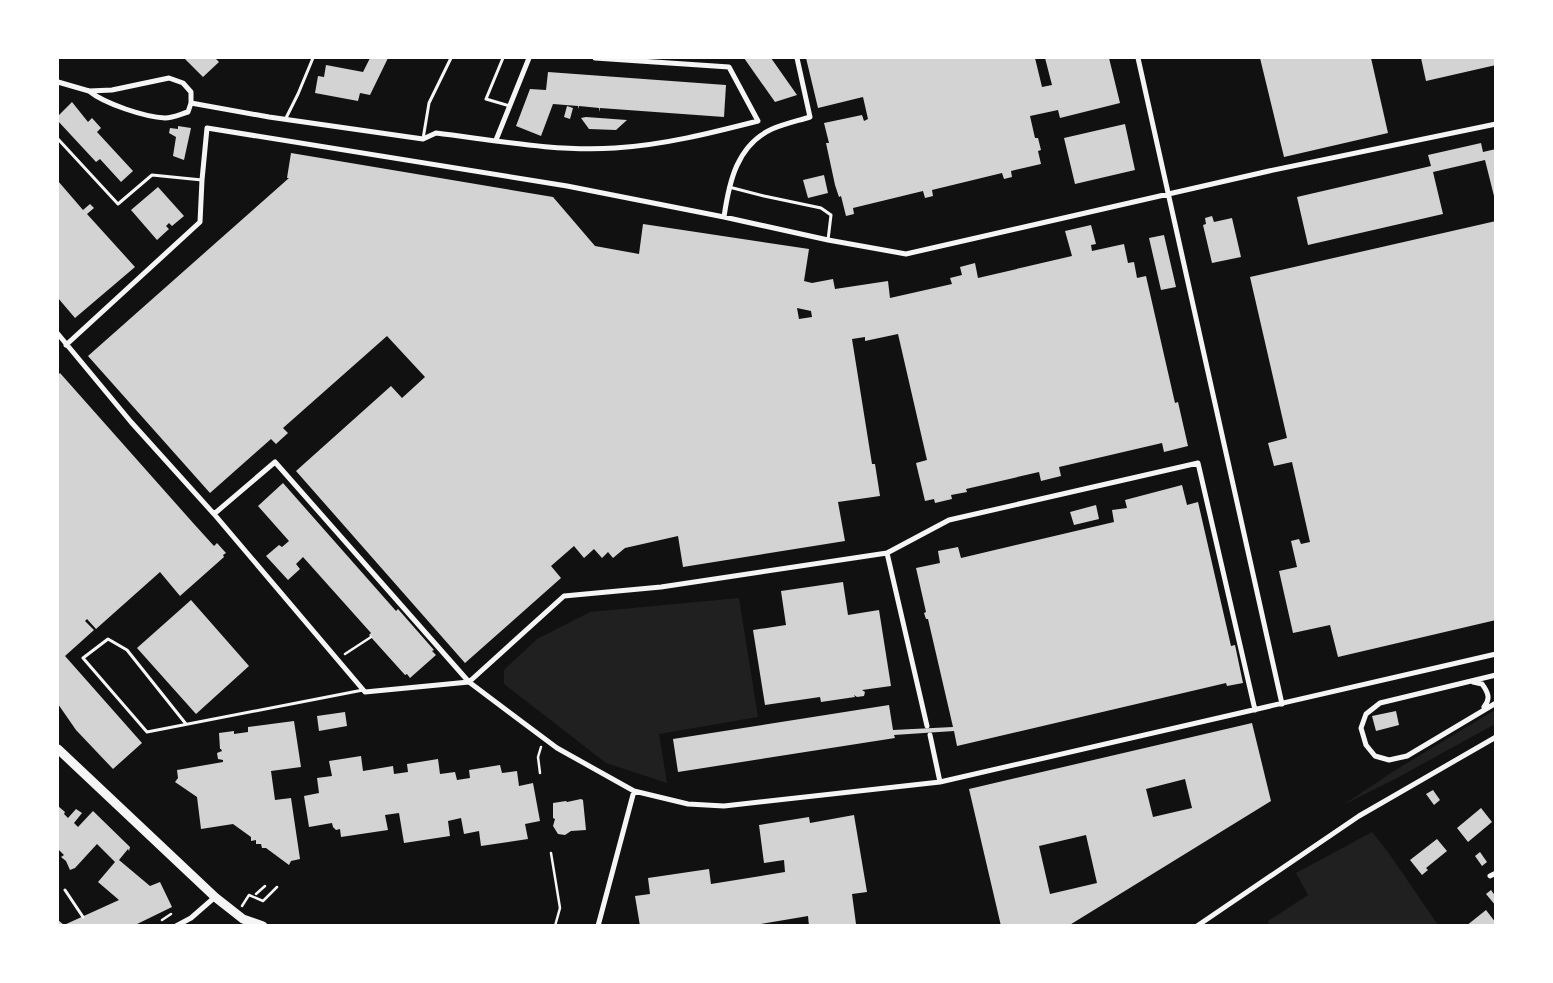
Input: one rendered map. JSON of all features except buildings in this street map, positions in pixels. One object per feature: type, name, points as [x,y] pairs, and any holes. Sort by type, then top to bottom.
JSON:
[{"type":"main road","points":[[59,748],[215,897],[236,915],[249,922],[263,926]]},
{"type":"street","points":[[496,140],[529,58]]},
{"type":"street","points":[[192,103],[423,138],[436,133],[567,148],[615,148],[662,143],[758,121],[729,67],[595,58]]},
{"type":"street","points":[[724,217],[729,187],[739,160],[751,143],[772,130],[810,117],[797,58]]},
{"type":"street","points":[[1138,58],[1282,704]]},
{"type":"street","points":[[58,82],[89,91],[112,90],[169,78],[183,84],[192,92],[192,103],[188,112],[167,118],[110,104],[89,91]]},
{"type":"street","points":[[66,345],[200,222],[207,128],[567,186],[828,240],[906,254],[1169,194],[1496,124]]},
{"type":"street","points":[[58,334],[365,692],[469,682],[564,596],[661,587],[887,553],[950,520],[1198,463],[1255,710]]},
{"type":"street","points":[[214,514],[275,462],[469,682],[557,748],[634,791],[688,804],[724,806],[940,782],[1496,654]]},
{"type":"street","points":[[887,553],[927,726]]},
{"type":"street","points":[[1496,675],[1380,703],[1366,714],[1362,728],[1366,745],[1375,756],[1389,760],[1407,756],[1496,703]]},
{"type":"street","points":[[1472,682],[1482,684],[1488,692],[1488,702],[1481,712]]},
{"type":"street","points":[[930,735],[940,782]]},
{"type":"street","points":[[1200,925],[1359,816],[1496,738]]},
{"type":"street","points":[[598,926],[634,791]]},
{"type":"street","points":[[1490,876],[1496,872]]},
{"type":"street","points":[[176,926],[190,918],[215,897]]},
{"type":"lane","points":[[286,118],[313,58]]},
{"type":"lane","points":[[423,138],[429,103],[451,58]]},
{"type":"lane","points":[[503,58],[486,98],[510,106]]},
{"type":"lane","points":[[58,139],[118,204],[152,175],[202,180]]},
{"type":"lane","points":[[729,187],[821,208],[831,215],[828,240]]},
{"type":"lane","points":[[186,724],[127,650],[108,639],[84,658],[147,732],[363,690]]},
{"type":"lane","points":[[65,890],[84,917]]},
{"type":"path","points":[[337,660],[371,637]]},
{"type":"path","points":[[540,773],[538,757],[544,738]]},
{"type":"path","points":[[551,853],[560,908],[555,926]]},
{"type":"path","points":[[256,894],[265,886]]},
{"type":"path","points":[[236,915],[249,895],[263,901],[277,887]]},
{"type":"path","points":[[162,920],[170,914]]},
{"type":"shaded area","points":[[739,598],[758,717],[659,734],[667,783],[606,763],[504,684],[504,670],[537,639],[590,612]]},
{"type":"shaded area","points":[[1495,710],[1495,724],[1397,778],[1343,805],[1394,771]]},
{"type":"shaded area","points":[[1372,832],[1438,925],[1269,925],[1268,921],[1308,895],[1296,873]]}]
